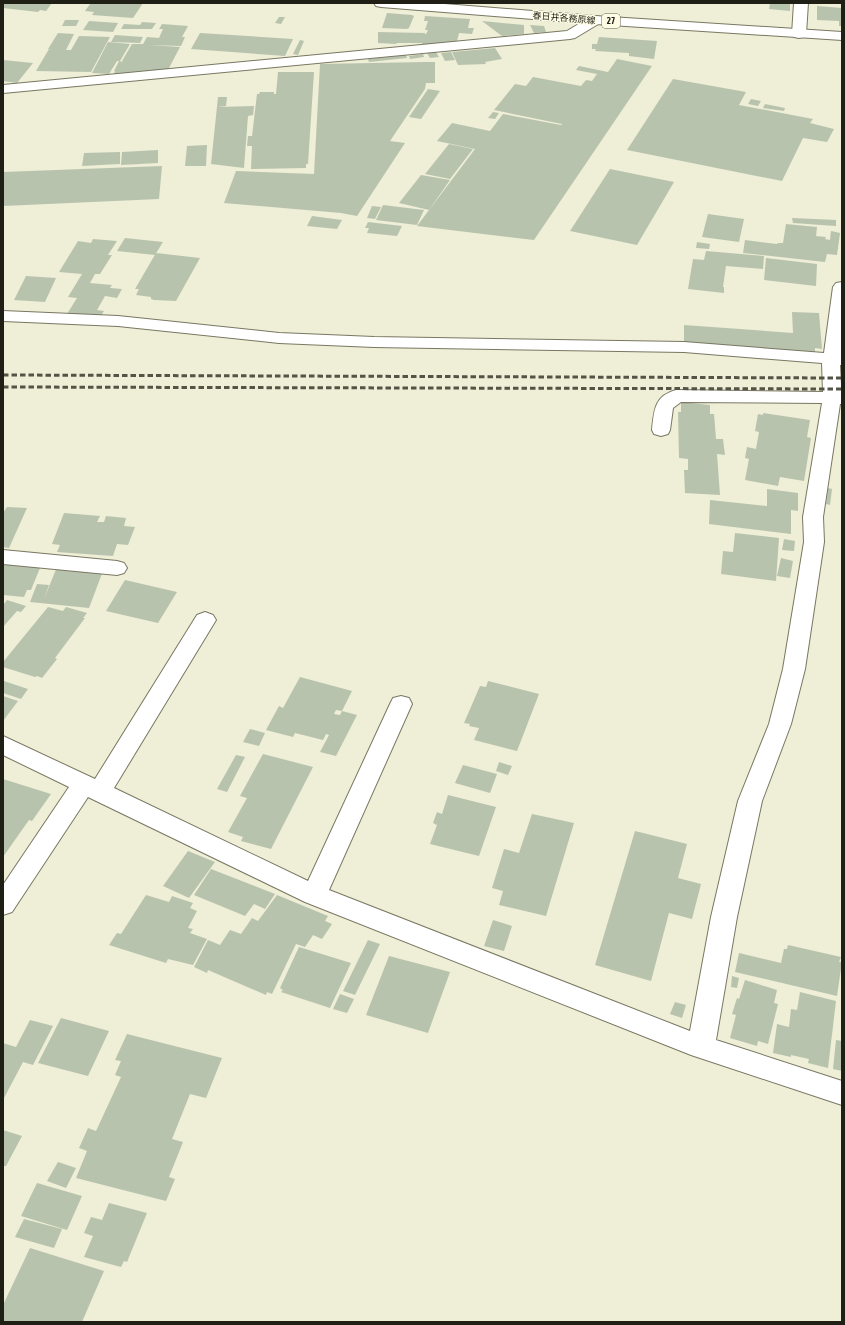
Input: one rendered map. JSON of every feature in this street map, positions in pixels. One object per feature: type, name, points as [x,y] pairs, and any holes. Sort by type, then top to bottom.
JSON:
[{"type":"street","name":"春日井各務原線","points":[[381,3],[595,20],[842,36]]},
{"type":"street","points":[[799,34],[801,3]]},
{"type":"street","points":[[3,89],[570,35],[595,20]]},
{"type":"street","points":[[701,1047],[724,916],[750,801],[780,724],[794,669],[814,542],[813,517],[837,398],[837,360],[842,287]]},
{"type":"street","points":[[3,316],[118,321],[279,338],[382,342],[684,347],[774,353],[837,360]]},
{"type":"street","points":[[661,430],[664,406],[676,396],[837,398]]},
{"type":"street","points":[[3,557],[118,568]]},
{"type":"street","points":[[3,905],[92,788],[205,620]]},
{"type":"street","points":[[314,895],[401,704]]},
{"type":"street","points":[[3,745],[314,895],[701,1047],[842,1093]]},
{"type":"building","points":[[3,3],[52,3],[46,11],[40,10],[38,12],[3,8]]},
{"type":"building","points":[[143,3],[133,18],[92,15],[94,12],[85,11],[90,4]]},
{"type":"building","points":[[770,3],[790,3],[790,11],[769,9]]},
{"type":"building","points":[[817,6],[842,8],[842,26],[839,26],[839,21],[817,20]]},
{"type":"building","points":[[387,13],[414,16],[409,28],[407,29],[382,28]]},
{"type":"building","points":[[425,16],[470,19],[468,28],[474,28],[472,34],[459,33],[457,41],[422,45],[422,43],[378,43],[378,32],[426,34],[428,30],[425,30],[428,21],[424,21]]},
{"type":"building","points":[[279,17],[285,17],[281,24],[275,23]]},
{"type":"building","points":[[65,20],[79,20],[76,26],[62,26]]},
{"type":"building","points":[[89,21],[118,23],[113,32],[83,30]]},
{"type":"building","points":[[482,21],[524,25],[524,34],[502,36]]},
{"type":"building","points":[[142,22],[156,23],[152,29],[121,29],[124,24],[140,25]]},
{"type":"building","points":[[162,24],[188,26],[182,37],[185,37],[181,46],[149,45],[180,47],[168,70],[114,74],[119,61],[123,62],[122,61],[132,44],[143,44],[147,37],[159,38],[163,29],[159,29]]},
{"type":"building","points":[[530,25],[544,26],[546,32],[534,33]]},
{"type":"building","points":[[58,33],[74,34],[66,50],[48,49]]},
{"type":"building","points":[[200,33],[293,39],[285,56],[191,49]]},
{"type":"building","points":[[115,35],[143,37],[140,43],[111,42]]},
{"type":"building","points":[[79,36],[110,37],[91,72],[36,71],[49,49],[71,50]]},
{"type":"building","points":[[599,37],[657,41],[654,59],[629,56],[629,53],[595,51],[596,49],[592,49],[592,44],[597,44]]},
{"type":"building","points":[[300,40],[304,41],[298,55],[293,54]]},
{"type":"building","points":[[108,42],[130,44],[120,61],[117,61],[109,74],[92,73]]},
{"type":"building","points":[[495,48],[502,59],[485,62],[486,64],[458,65],[452,52]]},
{"type":"building","points":[[436,52],[439,57],[430,58],[427,53]]},
{"type":"building","points":[[451,52],[455,60],[445,61],[441,53]]},
{"type":"building","points":[[423,54],[424,57],[410,59],[409,56]]},
{"type":"building","points":[[406,55],[407,58],[369,62],[368,59]]},
{"type":"building","points":[[617,59],[652,66],[534,240],[417,226],[475,149],[437,141],[452,123],[490,131],[503,114],[561,125],[562,124],[494,110],[515,84],[526,86],[533,77],[581,86],[586,80],[592,81],[597,74],[576,70],[579,66],[608,72]]},
{"type":"building","points":[[3,60],[33,63],[17,83],[3,81]]},
{"type":"building","points":[[435,62],[435,83],[426,83],[425,89],[390,141],[405,143],[357,216],[341,213],[224,203],[236,171],[314,174],[320,64]]},
{"type":"building","points":[[278,72],[314,72],[308,164],[306,164],[306,168],[251,169],[252,146],[247,146],[248,136],[252,136],[257,94],[260,92],[274,92],[274,94],[276,94]]},
{"type":"building","points":[[673,79],[746,92],[739,105],[813,119],[810,123],[834,129],[827,142],[803,138],[782,181],[627,150]]},
{"type":"building","points":[[428,89],[440,91],[421,119],[409,117]]},
{"type":"building","points":[[218,97],[227,97],[226,106],[218,107],[254,106],[253,115],[248,116],[244,168],[211,164]]},
{"type":"building","points":[[751,99],[761,101],[758,106],[748,104]]},
{"type":"building","points":[[765,104],[785,108],[784,111],[763,108]]},
{"type":"building","points":[[493,112],[499,113],[495,119],[488,118]]},
{"type":"building","points":[[449,144],[473,149],[450,179],[425,174]]},
{"type":"building","points":[[207,145],[206,166],[185,166],[187,146]]},
{"type":"building","points":[[158,150],[158,163],[121,165],[122,152]]},
{"type":"building","points":[[120,152],[120,164],[82,166],[84,153]]},
{"type":"building","points":[[162,166],[159,199],[3,206],[3,172]]},
{"type":"building","points":[[610,169],[674,182],[637,245],[570,231]]},
{"type":"building","points":[[421,175],[450,180],[429,210],[399,203]]},
{"type":"building","points":[[383,205],[424,210],[417,225],[376,220]]},
{"type":"building","points":[[372,206],[381,207],[375,219],[367,218]]},
{"type":"building","points":[[708,214],[744,219],[739,242],[702,237]]},
{"type":"building","points":[[312,216],[342,220],[337,229],[307,226]]},
{"type":"building","points":[[792,218],[836,220],[836,226],[793,223]]},
{"type":"building","points":[[368,222],[402,226],[397,236],[367,233],[369,228],[365,228]]},
{"type":"building","points":[[786,224],[817,227],[816,236],[826,237],[825,239],[830,240],[831,231],[840,233],[837,255],[827,254],[825,262],[743,253],[745,240],[777,244],[783,243]]},
{"type":"building","points":[[125,238],[163,242],[155,255],[117,251]]},
{"type":"building","points":[[93,239],[117,241],[108,255],[112,255],[100,274],[95,274],[90,283],[112,285],[110,288],[122,289],[117,298],[105,296],[97,310],[104,311],[100,317],[67,314],[77,298],[68,297],[82,274],[59,272],[78,241],[91,243]]},
{"type":"building","points":[[697,242],[710,244],[709,249],[696,248]]},
{"type":"building","points":[[706,251],[764,256],[763,269],[726,266],[723,287],[724,293],[688,289],[693,259],[704,260]]},
{"type":"building","points":[[156,253],[200,258],[176,301],[154,300],[151,299],[151,297],[136,295],[139,289],[135,289]]},
{"type":"building","points":[[766,258],[817,264],[816,286],[764,280]]},
{"type":"building","points":[[26,276],[56,278],[45,302],[14,300]]},
{"type":"building","points":[[792,312],[819,313],[822,349],[815,348],[815,352],[684,342],[684,325],[793,333]]},
{"type":"building","points":[[681,402],[710,405],[710,414],[714,414],[716,439],[723,439],[725,455],[717,454],[720,495],[685,493],[684,470],[688,470],[688,459],[679,458],[678,412],[681,412]]},
{"type":"building","points":[[763,413],[810,420],[807,437],[811,438],[804,481],[780,477],[778,486],[745,480],[749,459],[745,458],[747,447],[756,449],[759,432],[755,431],[758,414],[763,415]]},
{"type":"building","points":[[828,488],[832,489],[830,505],[826,504]]},
{"type":"building","points":[[767,489],[798,493],[798,511],[791,510],[791,534],[709,524],[710,500],[767,506]]},
{"type":"building","points":[[7,507],[27,508],[9,548],[3,547],[3,513]]},
{"type":"building","points":[[64,513],[100,516],[97,522],[104,522],[106,516],[126,518],[124,526],[135,527],[128,545],[117,544],[113,556],[57,552],[60,545],[52,544]]},
{"type":"building","points":[[735,533],[779,538],[776,581],[721,574],[723,551],[733,552]]},
{"type":"building","points":[[784,539],[795,541],[794,551],[782,550]]},
{"type":"building","points":[[781,558],[793,561],[790,578],[777,576]]},
{"type":"building","points":[[3,564],[40,568],[31,590],[27,590],[24,597],[3,595]]},
{"type":"building","points":[[57,567],[103,571],[89,608],[30,602],[37,584],[49,585],[44,599]]},
{"type":"building","points":[[125,580],[177,592],[158,623],[106,611]]},
{"type":"building","points":[[7,600],[26,606],[21,612],[17,611],[3,627],[3,605]]},
{"type":"building","points":[[48,607],[63,611],[66,607],[87,613],[83,618],[85,618],[55,658],[57,659],[42,678],[3,667],[3,662]]},
{"type":"building","points":[[300,677],[352,691],[342,711],[357,715],[336,756],[320,752],[329,735],[326,734],[323,740],[295,733],[293,737],[266,730],[279,706],[283,708]],"holes":[[[336,710],[342,711],[340,715],[334,714]]]},
{"type":"building","points":[[4,681],[28,689],[21,699],[3,693]]},
{"type":"building","points":[[488,681],[539,694],[517,751],[474,740],[479,728],[469,726],[470,724],[464,723],[480,686],[486,687]]},
{"type":"building","points":[[3,696],[18,701],[3,721]]},
{"type":"building","points":[[250,729],[265,733],[259,746],[243,742]]},
{"type":"building","points":[[263,754],[313,767],[271,849],[241,841],[243,837],[228,832],[247,798],[240,796]]},
{"type":"building","points":[[236,755],[245,757],[227,792],[217,789]]},
{"type":"building","points":[[499,762],[512,766],[508,775],[496,771]]},
{"type":"building","points":[[463,765],[497,774],[490,793],[455,783]]},
{"type":"building","points":[[3,779],[51,794],[32,821],[29,820],[3,857]]},
{"type":"building","points":[[448,795],[496,807],[479,856],[430,844],[437,825],[433,823],[437,812],[442,814]]},
{"type":"building","points":[[532,814],[574,823],[546,916],[499,905],[503,891],[492,888],[504,849],[519,853]]},
{"type":"building","points":[[635,831],[687,844],[678,878],[701,884],[692,919],[669,913],[651,981],[595,965]]},
{"type":"building","points":[[188,851],[215,862],[189,898],[163,886]]},
{"type":"building","points":[[211,869],[275,894],[265,909],[254,904],[245,916],[194,895]]},
{"type":"building","points":[[146,895],[169,902],[172,896],[193,903],[190,908],[197,911],[188,928],[193,929],[190,933],[207,939],[193,965],[168,959],[166,963],[109,945],[117,933],[121,934]]},
{"type":"building","points":[[277,895],[328,916],[325,921],[332,924],[322,939],[313,935],[305,947],[296,944],[272,994],[267,992],[266,995],[208,970],[207,973],[194,967],[208,940],[220,945],[230,930],[241,934],[252,918],[258,921]]},
{"type":"building","points":[[493,920],[512,926],[504,951],[484,946]]},
{"type":"building","points":[[368,940],[380,944],[355,995],[343,991]]},
{"type":"building","points":[[788,945],[841,957],[839,962],[842,962],[837,996],[735,972],[739,953],[781,963],[784,949],[787,949]]},
{"type":"building","points":[[299,947],[351,963],[330,1008],[281,992],[283,990],[280,988]]},
{"type":"building","points":[[389,956],[450,972],[428,1033],[366,1015]]},
{"type":"building","points":[[732,976],[739,978],[737,988],[731,987]]},
{"type":"building","points":[[745,980],[777,990],[774,1003],[778,1004],[768,1044],[758,1041],[757,1046],[730,1038],[736,1015],[732,1014]]},
{"type":"building","points":[[800,992],[836,1001],[828,1068],[808,1063],[809,1059],[773,1053],[777,1024],[789,1027],[791,1009],[797,1010]]},
{"type":"building","points":[[340,994],[354,999],[347,1013],[333,1009]]},
{"type":"building","points":[[675,1002],[686,1005],[682,1018],[670,1014]]},
{"type":"building","points":[[61,1018],[109,1031],[88,1076],[38,1063]]},
{"type":"building","points":[[30,1020],[53,1026],[33,1065],[23,1062],[3,1100],[3,1043],[16,1047]]},
{"type":"building","points":[[127,1034],[222,1058],[206,1098],[190,1094],[172,1139],[183,1142],[169,1177],[175,1179],[166,1201],[76,1178],[87,1151],[79,1148],[88,1128],[96,1131],[121,1077],[115,1075],[121,1061],[115,1060]]},
{"type":"building","points":[[836,1040],[842,1041],[842,1071],[833,1069]]},
{"type":"building","points":[[3,1130],[22,1136],[6,1166],[3,1166]]},
{"type":"building","points":[[58,1162],[76,1168],[66,1188],[47,1181]]},
{"type":"building","points":[[37,1183],[82,1196],[67,1230],[21,1216]]},
{"type":"building","points":[[109,1203],[147,1213],[127,1262],[124,1261],[121,1267],[84,1257],[93,1236],[84,1233],[91,1217],[102,1220]]},
{"type":"building","points":[[24,1219],[62,1229],[54,1248],[15,1237]]},
{"type":"building","points":[[30,1248],[104,1271],[82,1322],[3,1322],[3,1305]]},
{"type":"railway","points":[[3,375],[842,378]]},
{"type":"railway","points":[[3,387],[842,389]]}]
